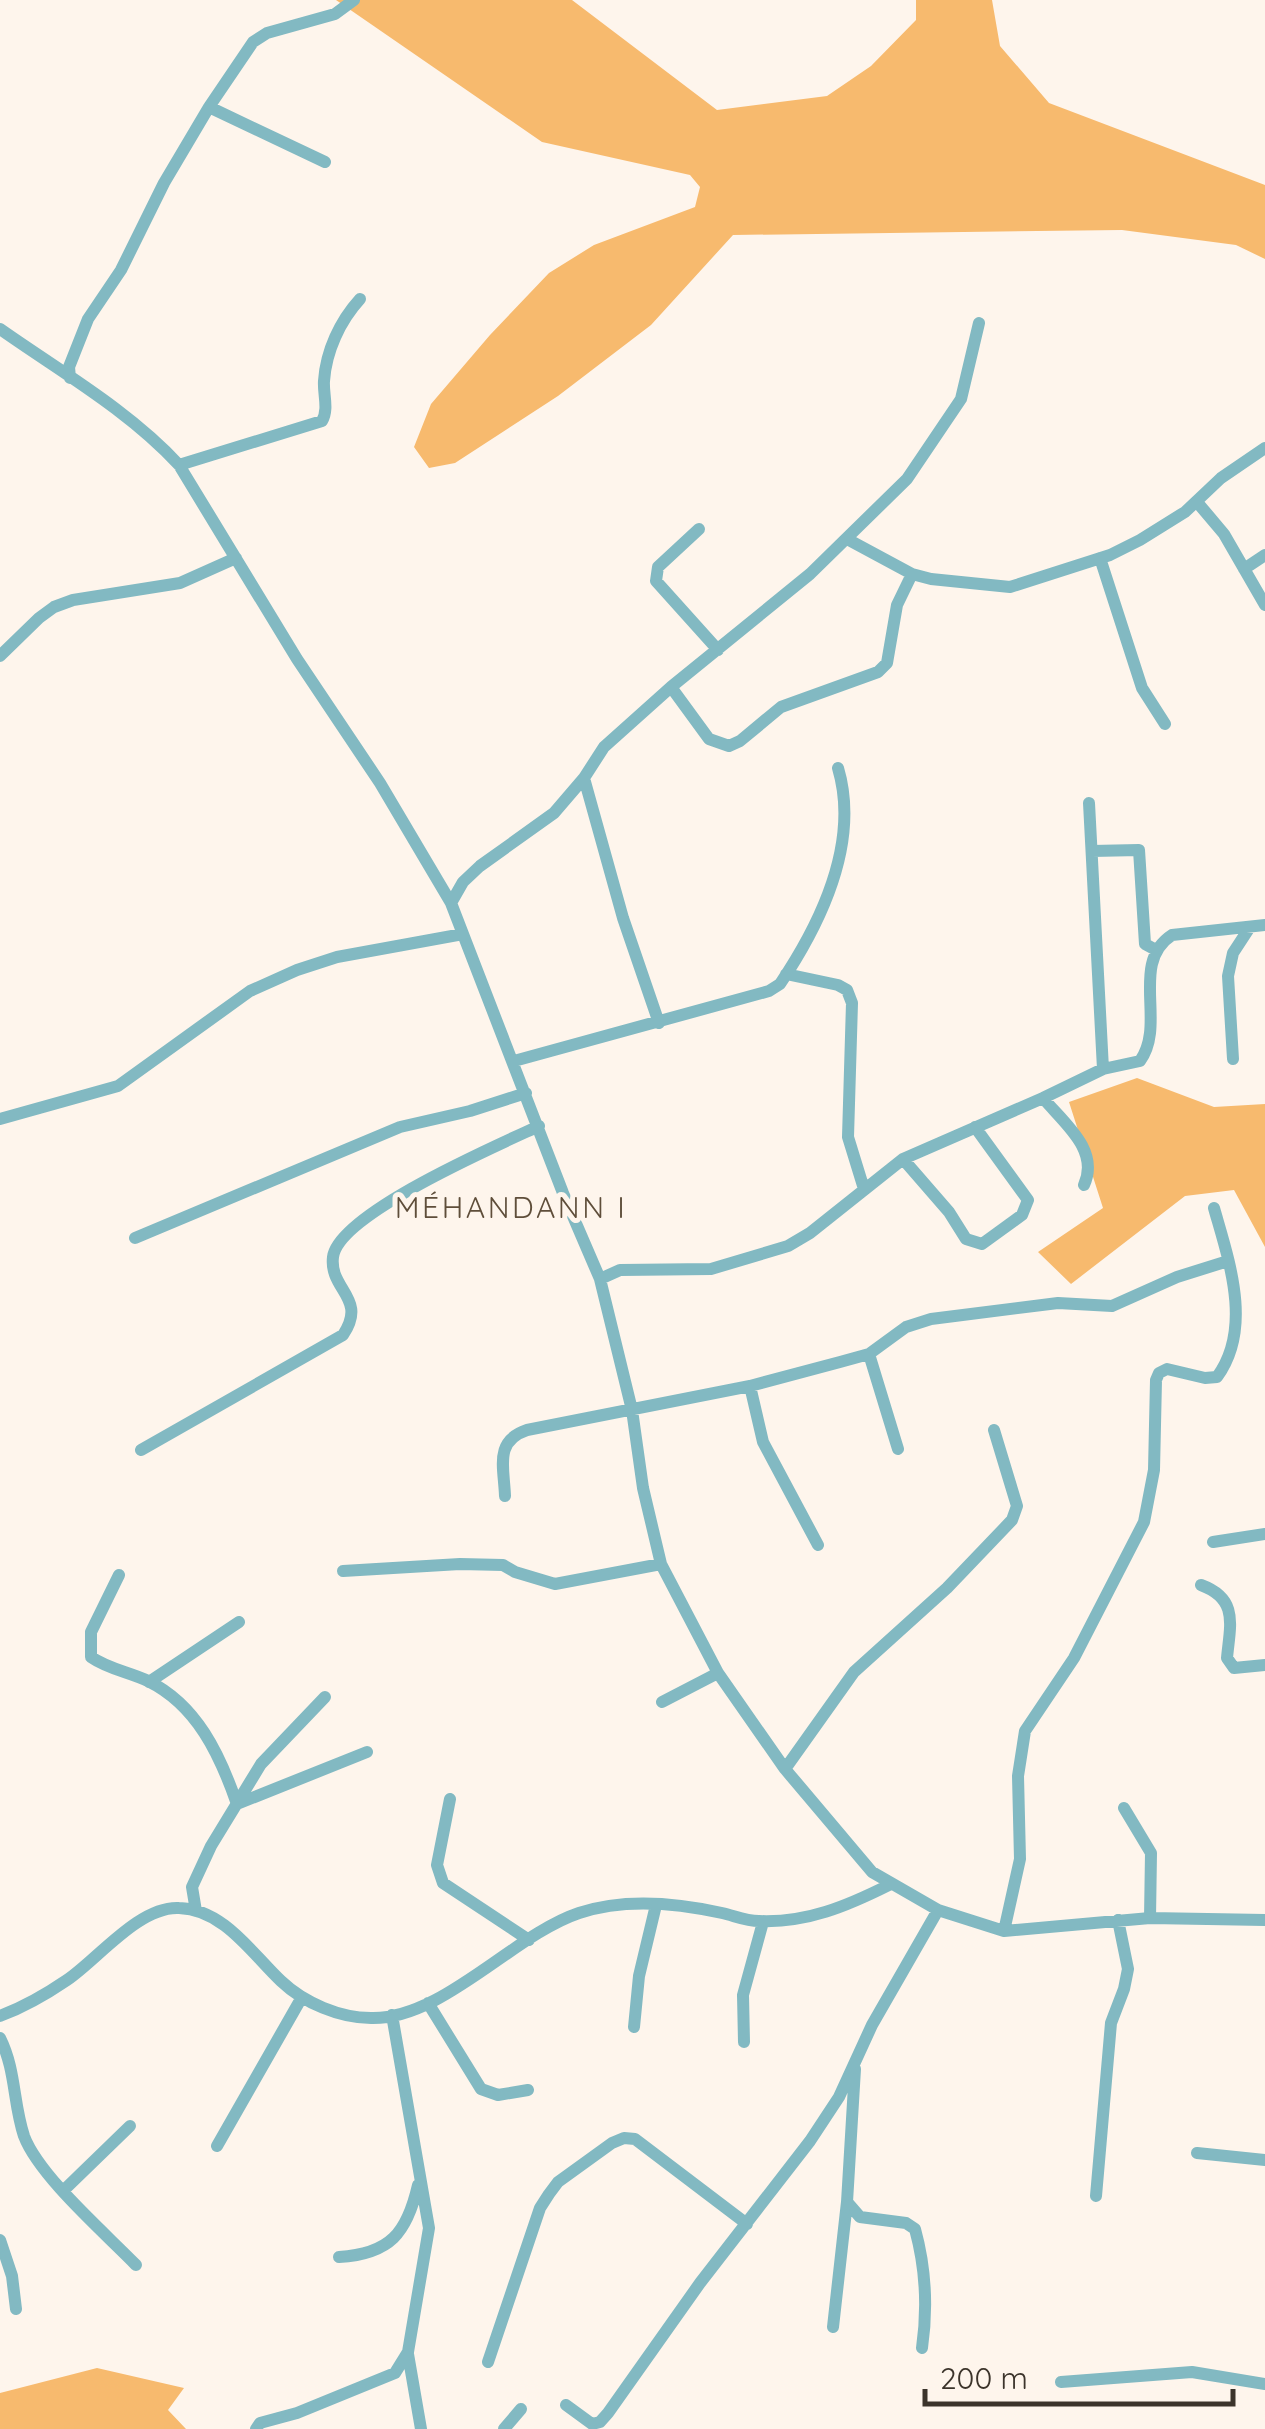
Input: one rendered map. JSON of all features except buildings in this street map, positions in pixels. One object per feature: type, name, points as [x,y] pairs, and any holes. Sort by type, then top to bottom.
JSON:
[{"type":"street","points":[[70,378],[69,367],[88,319],[121,270],[164,184],[209,108],[253,42],[267,33],[334,14],[354,0]]},
{"type":"street","points":[[209,108],[325,162]]},
{"type":"street","points":[[178,465],[322,420],[326,415],[324,378],[330,354],[338,330],[360,299]]},
{"type":"street","points":[[451,903],[480,866],[554,812],[584,778],[604,747],[670,687],[810,574],[907,478],[961,399],[979,323]]},
{"type":"street","points":[[0,329],[125,414],[178,465],[380,783],[451,903],[562,1192],[600,1279],[632,1410],[661,1564],[718,1672],[785,1769],[850,1848],[889,1885],[938,1910],[1004,1932],[1150,1918],[1265,1920]]},
{"type":"street","points":[[846,539],[912,574],[1010,587],[1100,558],[1140,540],[1197,502],[1222,478],[1265,448]]},
{"type":"street","points":[[1197,502],[1224,534],[1265,604]]},
{"type":"street","points":[[699,529],[658,566],[656,580],[718,650]]},
{"type":"street","points":[[1244,568],[1265,555]]},
{"type":"street","points":[[0,656],[54,607],[73,600],[180,583],[236,558]]},
{"type":"street","points":[[1100,558],[1142,688],[1165,724]]},
{"type":"street","points":[[670,687],[709,738],[730,746],[740,742],[781,707],[878,672],[887,663],[896,605],[912,574]]},
{"type":"street","points":[[514,1061],[769,992],[786,974],[831,886],[840,852],[845,793],[838,768]]},
{"type":"street","points":[[584,778],[623,918],[658,1022]]},
{"type":"street","points":[[1090,803],[1103,1068]]},
{"type":"street","points":[[1092,851],[1140,850],[1145,944],[1156,950]]},
{"type":"street","points":[[600,1279],[620,1270],[712,1269],[788,1246],[904,1159],[1103,1068],[1140,1062],[1148,1050],[1151,964],[1156,950],[1172,934],[1265,925]]},
{"type":"street","points":[[1233,1059],[1228,976],[1233,953],[1250,927]]},
{"type":"street","points":[[0,1119],[118,1086],[250,992],[298,970],[337,957],[463,934]]},
{"type":"street","points":[[786,974],[838,985],[847,990],[852,1002],[848,1137],[864,1189]]},
{"type":"street","points":[[136,1238],[400,1127],[470,1111],[526,1092]]},
{"type":"street","points":[[1043,1098],[1083,1146],[1090,1172],[1084,1185]]},
{"type":"street","points":[[140,1450],[343,1335],[352,1321],[353,1308],[332,1262],[335,1245],[347,1230],[435,1175],[539,1126]]},
{"type":"street","points":[[904,1159],[949,1212],[966,1239],[982,1244],[1022,1215],[1028,1200],[975,1127]]},
{"type":"street","points":[[1004,1932],[1020,1858],[1018,1776],[1025,1731],[1074,1658],[1144,1522],[1154,1470],[1154,1396],[1159,1373],[1166,1369],[1217,1378],[1224,1368],[1236,1326],[1236,1302],[1214,1208]]},
{"type":"street","points":[[505,1496],[503,1454],[512,1434],[750,1386],[868,1354],[906,1328],[931,1318],[1058,1303],[1112,1306],[1177,1277],[1228,1261]]},
{"type":"street","points":[[868,1354],[898,1450]]},
{"type":"street","points":[[750,1386],[764,1442],[818,1546]]},
{"type":"street","points":[[785,1769],[854,1672],[946,1588],[1012,1520],[1017,1506],[994,1430]]},
{"type":"street","points":[[1214,1542],[1265,1534]]},
{"type":"street","points":[[342,1571],[503,1565],[555,1584],[661,1564]]},
{"type":"street","points":[[119,1575],[91,1632],[91,1656],[179,1700],[223,1764],[237,1804]]},
{"type":"street","points":[[1201,1585],[1217,1591],[1228,1604],[1231,1621],[1227,1658],[1234,1668],[1265,1665]]},
{"type":"street","points":[[149,1682],[240,1622]]},
{"type":"street","points":[[662,1702],[718,1672]]},
{"type":"street","points":[[196,1911],[192,1887],[196,1875],[261,1764],[325,1696]]},
{"type":"street","points":[[237,1804],[366,1752]]},
{"type":"street","points":[[450,1800],[437,1865],[444,1883],[528,1940]]},
{"type":"street","points":[[1124,1808],[1151,1853],[1150,1918]]},
{"type":"street","points":[[0,2016],[24,2007],[68,1980],[136,1922],[178,1907],[196,1911],[246,1943],[282,1982],[302,1997],[346,2014],[373,2019],[428,2003],[528,1940],[576,1914],[604,1906],[656,1905],[763,1922],[792,1920],[838,1910],[889,1885]]},
{"type":"street","points":[[634,2028],[638,1976],[656,1905]]},
{"type":"street","points":[[566,2406],[592,2424],[600,2422],[700,2282],[810,2141],[855,2067],[872,2024],[938,1910]]},
{"type":"street","points":[[1096,2196],[1111,2023],[1128,1969],[1118,1920]]},
{"type":"street","points":[[744,2042],[743,1996],[763,1922]]},
{"type":"street","points":[[217,2146],[302,1997]]},
{"type":"street","points":[[428,2003],[481,2089],[498,2095],[528,2090]]},
{"type":"street","points":[[256,2429],[260,2424],[396,2373],[408,2352],[429,2228],[392,2015]]},
{"type":"street","points":[[0,2038],[14,2070],[24,2136],[37,2160],[136,2265]]},
{"type":"street","points":[[833,2327],[847,2202],[855,2067]]},
{"type":"street","points":[[64,2190],[130,2126]]},
{"type":"street","points":[[488,2362],[540,2208],[558,2182],[612,2143],[635,2139],[747,2224]]},
{"type":"street","points":[[1197,2154],[1265,2160]]},
{"type":"street","points":[[338,2257],[379,2249],[397,2237],[407,2222],[419,2182]]},
{"type":"street","points":[[847,2202],[860,2216],[906,2223],[915,2229],[926,2291],[922,2348]]},
{"type":"street","points":[[0,2240],[12,2276],[16,2310]]},
{"type":"street","points":[[408,2352],[421,2429]]},
{"type":"street","points":[[1061,2382],[1192,2372],[1265,2384]]},
{"type":"street","points":[[504,2429],[521,2409]]},
{"type":"shaded area","points":[[336,0],[572,0],[717,110],[827,96],[871,66],[916,20],[916,0],[992,0],[1000,46],[1049,103],[1265,185],[1265,259],[1236,245],[1122,230],[733,235],[651,325],[558,396],[455,463],[429,468],[414,447],[431,404],[549,273],[594,245],[695,207],[700,187],[690,175],[542,142]]},
{"type":"shaded area","points":[[1137,1078],[1214,1107],[1265,1104],[1265,1247],[1234,1190],[1185,1196],[1071,1284],[1038,1252],[1103,1208],[1069,1102]]},
{"type":"shaded area","points":[[97,2368],[184,2388],[168,2410],[186,2429],[0,2429],[0,2393]]},
{"type":"district","name":"MÉHANDANN I","points":[[511,1208]]}]
